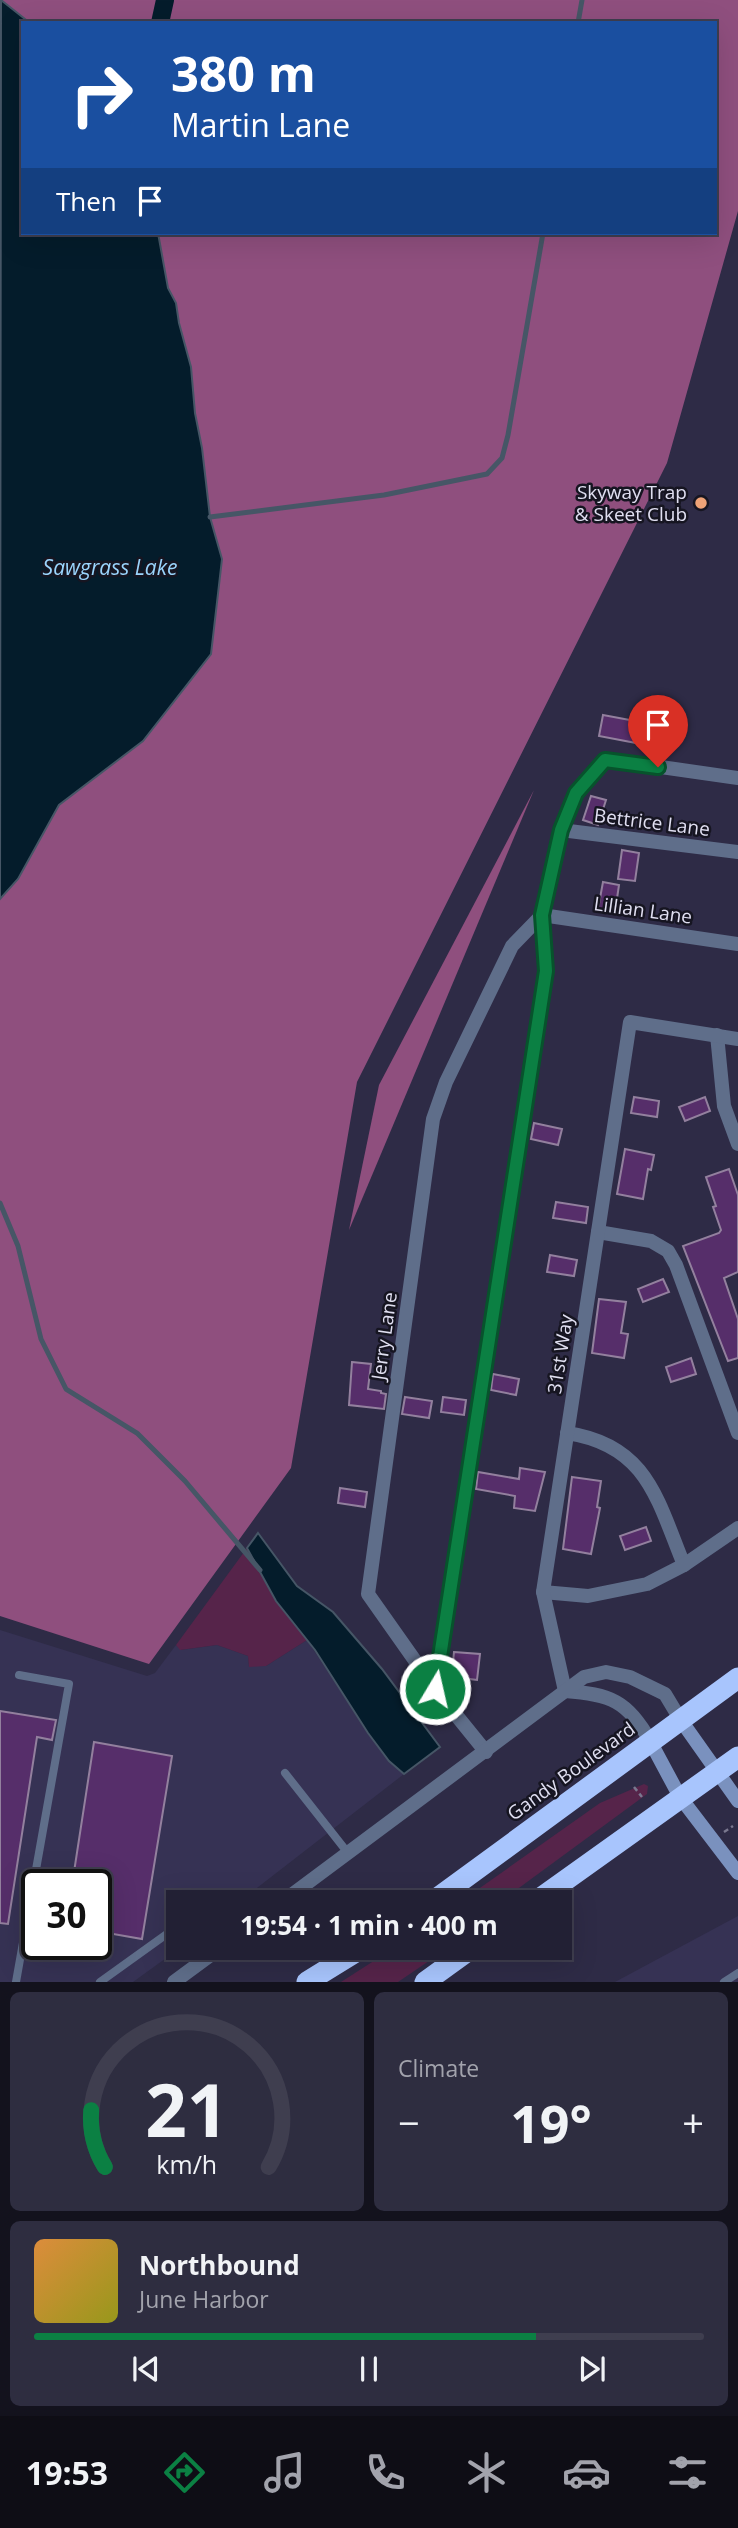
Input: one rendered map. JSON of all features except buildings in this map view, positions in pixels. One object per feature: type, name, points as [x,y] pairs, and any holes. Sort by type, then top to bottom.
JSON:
[{"type":"highway","name":"Gandy Boulevard","points":[[448,1890],[738,1678]]},
{"type":"highway","points":[[552,1890],[738,1757]]},
{"type":"highway","points":[[307,1982],[343,1960]]},
{"type":"highway","points":[[425,1982],[455,1960]]},
{"type":"street","points":[[435,1689],[546,971],[542,915],[561,830],[576,793],[605,760],[738,778]]},
{"type":"street","name":"Bettrice Lane","points":[[561,830],[738,852]]},
{"type":"street","name":"Lillian Lane","points":[[542,915],[738,944]]},
{"type":"street","name":"Jerry Lane","points":[[486,1752],[435,1689],[368,1594],[433,1119],[446,1083],[512,946],[542,915]]},
{"type":"street","name":"31st Way","points":[[565,1691],[543,1592],[629,1022],[717,1035]]},
{"type":"street","points":[[738,1039],[717,1035],[724,1106],[738,1144]]},
{"type":"street","points":[[598,1232],[651,1241],[668,1251],[676,1265],[738,1433]]},
{"type":"street","points":[[567,1433],[592,1437],[620,1450],[640,1470],[662,1511],[684,1566]]},
{"type":"street","points":[[543,1592],[588,1596],[647,1584],[684,1566],[738,1528]]},
{"type":"street","points":[[298,1890],[584,1677],[606,1672],[630,1677],[665,1694],[738,1801]]},
{"type":"street","points":[[565,1691],[597,1693],[618,1701],[639,1720],[680,1797],[738,1873]]},
{"type":"street","points":[[174,1982],[203,1960]]},
{"type":"lane","points":[[16,1982],[69,1684],[19,1675]]},
{"type":"lane","points":[[285,1773],[348,1853]]},
{"type":"lane","points":[[100,1982],[166,1935]]},
{"type":"lane","points":[[724,1982],[736,1977]]},
{"type":"path","points":[[634,1787],[642,1797]]},
{"type":"path","points":[[723,1833],[733,1826]]},
{"type":"shaded area","points":[[0,0],[738,0],[738,211],[667,463],[357,1082],[291,1468],[149,1664],[0,1616]]},
{"type":"shaded area","points":[[534,790],[349,1230],[379,1085]]},
{"type":"shaded area","points":[[247,1548],[276,1601],[307,1640],[266,1666],[249,1667],[248,1656],[217,1645],[180,1650],[176,1645]]},
{"type":"shaded area","points":[[0,1630],[147,1676],[155,1673],[176,1645],[181,1650],[217,1645],[248,1656],[249,1666],[266,1666],[307,1640],[368,1733],[389,1761],[404,1774],[254,1890],[166,1890],[166,1958],[133,1982],[0,1982]]},
{"type":"shaded area","points":[[644,1784],[648,1786],[647,1794],[516,1890],[477,1890],[600,1803]]},
{"type":"shaded area","points":[[738,1916],[738,1982],[615,1982]]},
{"type":"shaded area","points":[[375,1960],[430,1960],[398,1982],[341,1982]]},
{"type":"water","name":"Sawgrass Lake","points":[[1,0],[27,21],[21,21],[21,235],[158,235],[168,288],[176,303],[191,367],[210,517],[222,559],[211,654],[143,741],[59,805],[18,879],[0,899]]},
{"type":"water","points":[[258,1533],[297,1586],[333,1612],[382,1669],[440,1747],[404,1774],[389,1761],[368,1733],[315,1650],[276,1601],[247,1548]]},
{"type":"waterway","points":[[160,21],[165,0]]},
{"type":"waterway","points":[[578,21],[582,0]]},
{"type":"waterway","points":[[210,517],[384,495],[487,474],[502,458],[508,435],[543,235]]},
{"type":"waterway","points":[[0,1203],[18,1246],[41,1339],[66,1389],[137,1433],[185,1481],[260,1570]]},
{"type":"place","name":"Skyway Trap & Skeet Club","points":[[701,503]]},
{"type":"route","points":[[435,1689],[546,971],[542,915],[549,877],[561,830],[576,793],[605,760],[658,767]]}]
